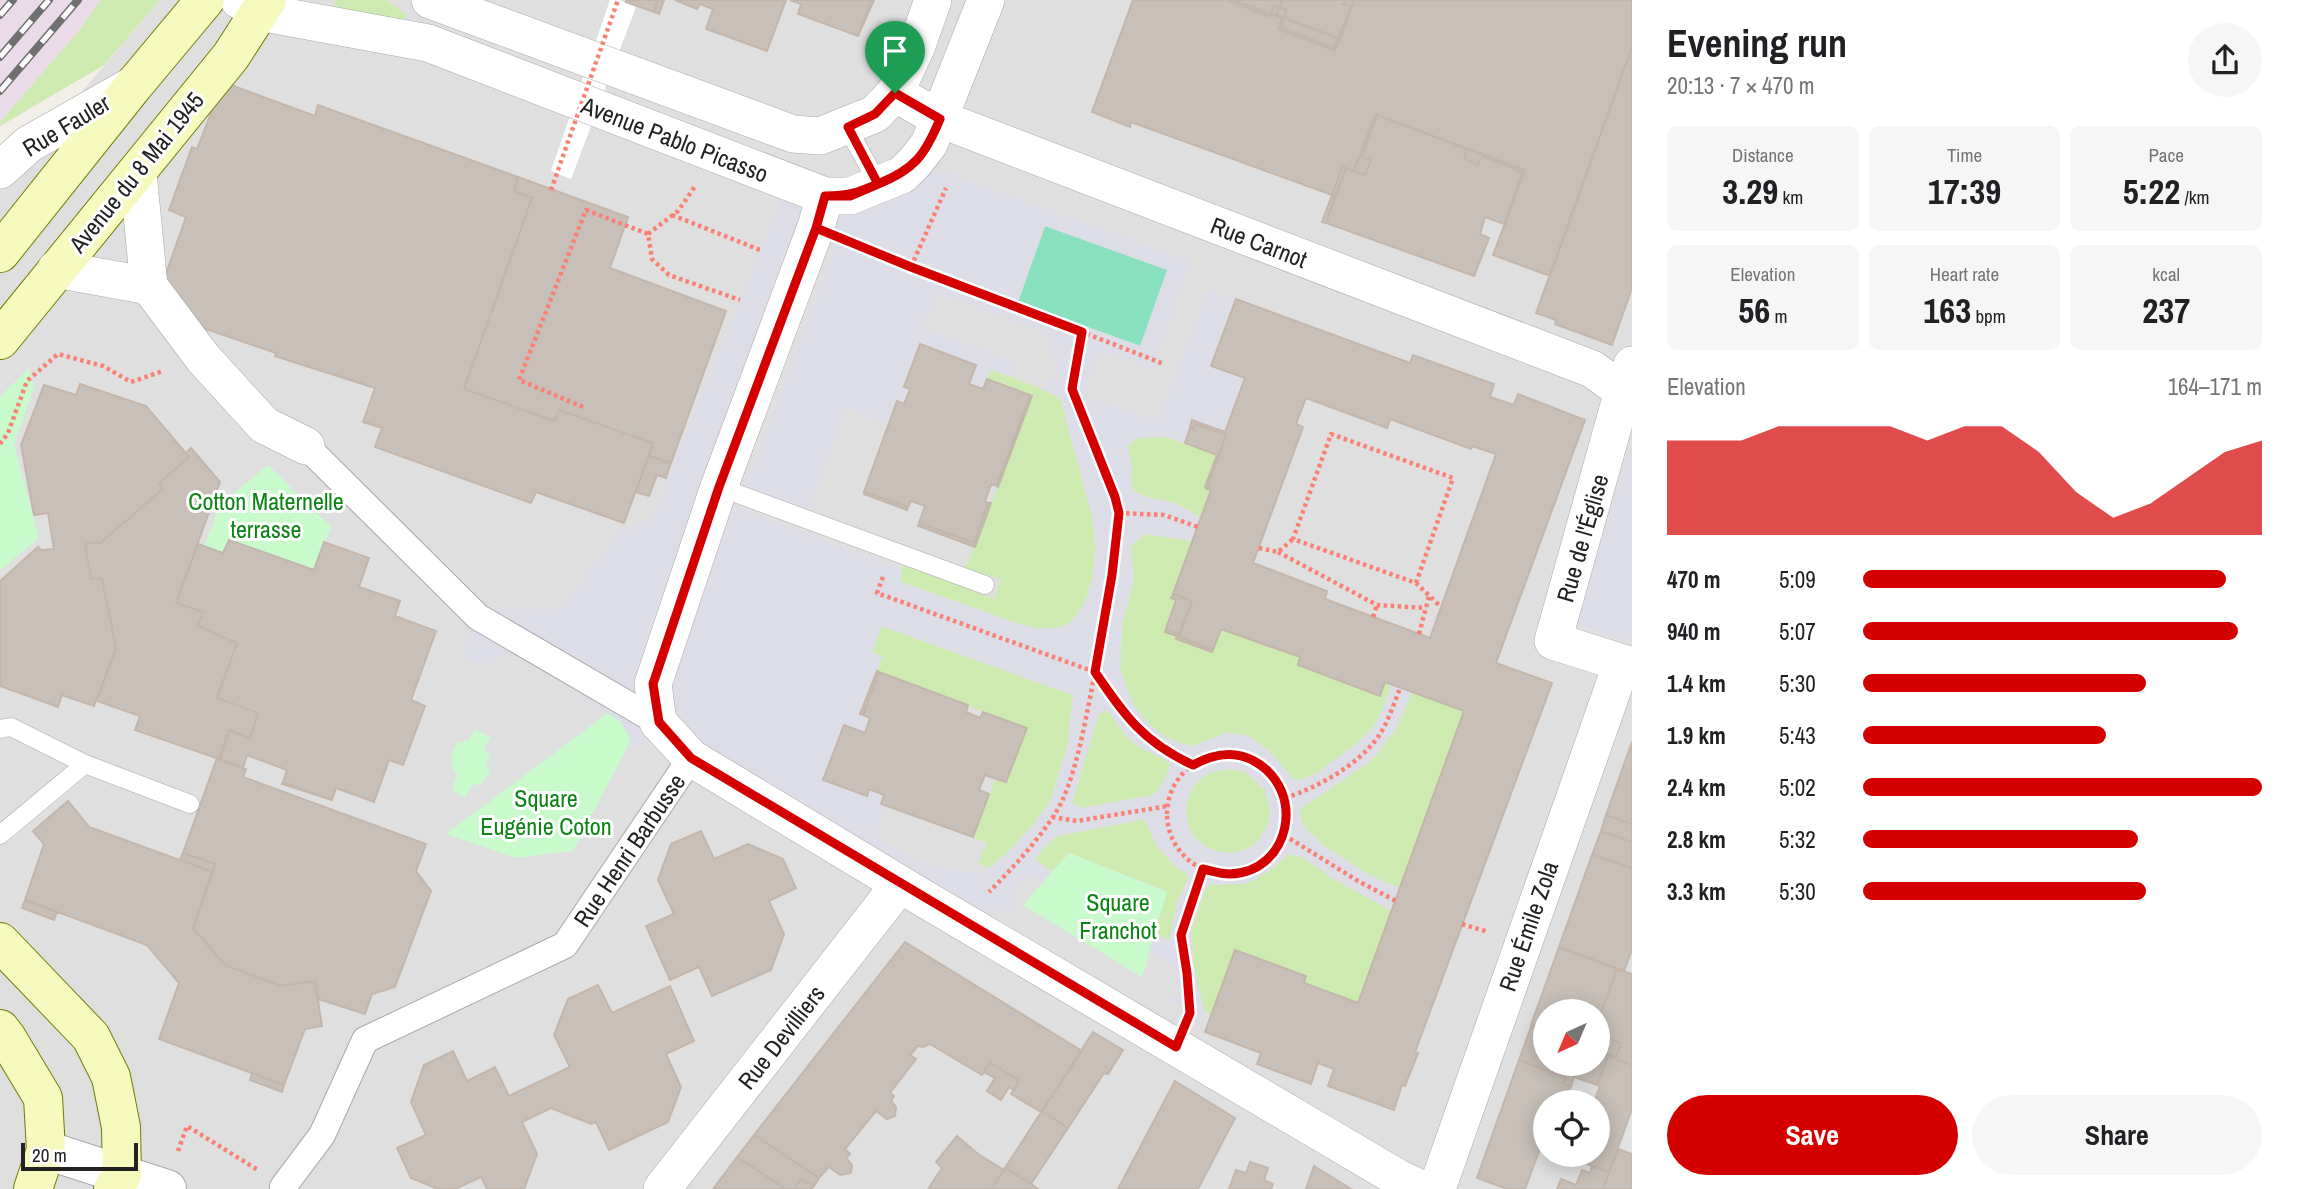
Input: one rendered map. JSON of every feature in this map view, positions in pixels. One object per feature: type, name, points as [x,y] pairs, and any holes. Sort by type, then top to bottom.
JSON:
[{"type":"main road","points":[[0,253],[205,0]]},
{"type":"main road","name":"Avenue du 8 Mai 1945","points":[[0,340],[231,56],[255,4]]},
{"type":"main road","points":[[0,942],[91,1037],[111,1077],[121,1127],[118,1182]]},
{"type":"main road","points":[[2,1033],[43,1098],[46,1150],[33,1189]]},
{"type":"street","name":"Avenue Pablo Picasso","points":[[430,0],[793,134],[820,136],[875,114],[895,93],[916,48],[933,0]]},
{"type":"street","name":"Avenue Pablo Picasso","points":[[255,4],[428,43],[820,212],[850,196],[902,175],[915,162],[929,144],[940,119],[986,0]]},
{"type":"street","name":"Rue Fauler","points":[[0,170],[29,144],[134,85]]},
{"type":"street","name":"Rue Carnot","points":[[895,93],[940,119],[1592,369],[1628,378]]},
{"type":"street","points":[[138,173],[149,286],[202,358],[264,425],[306,446],[478,617],[659,722]]},
{"type":"street","points":[[659,722],[653,684],[719,487],[820,212]]},
{"type":"street","points":[[56,269],[149,286]]},
{"type":"street","name":"Rue de l'Église","points":[[1627,665],[1553,641],[1628,378]]},
{"type":"street","name":"Rue Émile Zola","points":[[1437,1189],[1627,665]]},
{"type":"street","name":"Rue Henri Barbusse","points":[[284,1187],[322,1135],[365,1040],[565,945],[691,758],[659,722]]},
{"type":"street","points":[[691,758],[1176,1047],[1421,1189]]},
{"type":"street","name":"Rue Devilliers","points":[[662,1189],[900,884]]},
{"type":"street","points":[[46,1150],[118,1182],[166,1189]]},
{"type":"lane","points":[[848,127],[878,184]]},
{"type":"lane","points":[[719,487],[985,584]]},
{"type":"lane","points":[[0,729],[11,727],[85,764],[190,804]]},
{"type":"lane","points":[[0,835],[85,764]]},
{"type":"path","points":[[551,190],[618,0]]},
{"type":"path","points":[[911,267],[947,186]]},
{"type":"path","points":[[648,234],[678,211],[695,187]]},
{"type":"path","points":[[583,407],[519,380],[586,210],[648,234]]},
{"type":"path","points":[[820,212],[911,267],[1164,364]]},
{"type":"path","points":[[671,215],[760,250]]},
{"type":"path","points":[[648,234],[652,260],[669,275],[740,300]]},
{"type":"path","points":[[986,894],[1011,870],[1063,799],[1084,731],[1112,575],[1119,513],[1072,389],[1082,332]]},
{"type":"path","points":[[0,444],[8,433],[27,381],[58,354],[103,366],[131,382],[202,358]]},
{"type":"path","points":[[1278,552],[1293,539],[1331,434],[1453,478],[1416,583]]},
{"type":"path","points":[[1119,513],[1164,515],[1198,527]]},
{"type":"path","points":[[1293,539],[1416,583],[1441,607]]},
{"type":"path","points":[[1259,548],[1278,552],[1377,606],[1426,608]]},
{"type":"path","points":[[894,551],[877,593],[1095,672],[1123,714],[1144,735],[1175,757],[1193,765]]},
{"type":"path","points":[[1419,634],[1429,596]]},
{"type":"path","points":[[1373,617],[1377,606]]},
{"type":"path","points":[[1285,798],[1310,790],[1358,759],[1382,731],[1400,688]]},
{"type":"path","points":[[1234,754],[1247,758],[1271,773],[1285,798],[1287,823],[1277,847],[1257,866],[1230,874],[1203,869],[1192,863],[1175,843],[1167,819],[1168,806],[1176,783],[1193,765],[1219,755],[1234,754]]},
{"type":"path","points":[[1052,817],[1077,821],[1168,806]]},
{"type":"path","points":[[1284,835],[1395,901]]},
{"type":"path","points":[[1176,1047],[1190,1013],[1181,935],[1203,869]]},
{"type":"path","points":[[166,1189],[187,1126],[284,1187]]},
{"type":"shaded area","points":[[0,0],[160,0],[104,65],[0,126]]},
{"type":"shaded area","points":[[160,0],[1632,0],[1632,1189],[0,1189],[0,188]]},
{"type":"shaded area","points":[[938,169],[1190,261],[1153,369],[1101,352],[1084,395],[1158,421],[1208,289],[1236,299],[1212,366],[1245,378],[1225,432],[1192,420],[1185,443],[1167,437],[1136,438],[1128,447],[1133,490],[1150,499],[1170,502],[1201,519],[1192,541],[1146,534],[1133,543],[1131,551],[1134,580],[1122,624],[1120,670],[1134,706],[1148,723],[1164,736],[1193,746],[1227,732],[1249,736],[1270,752],[1294,780],[1300,781],[1310,778],[1372,729],[1384,707],[1391,684],[1412,691],[1396,729],[1378,753],[1368,763],[1300,809],[1299,815],[1307,830],[1323,845],[1374,878],[1400,888],[1392,911],[1330,877],[1304,858],[1289,854],[1255,880],[1243,884],[1211,884],[1206,888],[1198,907],[1191,932],[1194,965],[1204,1012],[1201,1019],[1166,997],[1178,994],[1173,966],[1149,952],[1155,932],[1167,940],[1170,938],[1177,902],[1188,880],[1187,874],[1176,867],[1155,843],[1145,819],[1057,836],[1036,859],[1051,872],[1041,884],[1029,874],[1014,892],[1016,906],[989,917],[916,870],[897,872],[675,728],[669,663],[732,506],[902,569],[899,581],[1012,622],[1041,629],[1064,627],[1072,622],[1085,602],[1093,575],[1094,524],[1060,398],[1045,390],[1049,379],[1060,382],[1047,334],[938,294],[923,328],[1018,363],[1012,377],[991,370],[983,389],[969,384],[975,365],[920,344],[904,386],[910,389],[904,404],[897,401],[889,424],[846,408],[809,511],[736,484],[738,479],[750,477],[832,254],[824,242],[837,213],[918,176]],"holes":[[[1045,226],[1167,270],[1140,346],[1018,302]],[[882,626],[1073,695],[1068,743],[1051,800],[1034,824],[1007,853],[982,874],[942,869],[915,861],[876,836],[886,806],[881,804],[884,795],[869,789],[866,796],[823,780],[844,725],[865,733],[870,718],[861,714],[882,657],[872,651]],[[1107,710],[1126,736],[1138,747],[1169,763],[1169,771],[1153,795],[1082,808],[1073,803],[1099,714]],[[1240,770],[1264,790],[1270,810],[1269,821],[1260,839],[1242,852],[1221,853],[1201,845],[1188,828],[1185,807],[1192,787],[1208,773]]]},
{"type":"shaded area","points":[[784,192],[806,199],[804,238],[790,239],[691,512],[653,730],[641,750],[631,740],[620,721],[510,651],[486,667],[462,657],[471,627],[484,609],[562,608],[619,531],[652,519]]},
{"type":"shaded area","points":[[1632,444],[1632,643],[1575,623]]},
{"type":"shaded area","points":[[1632,1109],[1632,1154],[1618,1149]]},
{"type":"green space","points":[[101,0],[160,0],[104,65],[0,126],[0,122],[77,33]]},
{"type":"green space","points":[[337,0],[386,0],[407,15],[401,24],[379,16],[333,6]]},
{"type":"green space","points":[[1045,226],[1168,270],[1141,346],[1018,302]]},
{"type":"green space","points":[[29,368],[34,387],[14,444],[39,538],[0,570],[0,397]]},
{"type":"green space","points":[[991,370],[1060,397],[1090,506],[1095,552],[1094,569],[1085,603],[1077,616],[1065,625],[1051,629],[1017,623],[898,581],[903,565],[994,599],[1001,579],[965,568],[1032,396],[987,379]]},
{"type":"green space","points":[[1167,437],[1217,455],[1205,487],[1211,490],[1201,519],[1179,505],[1147,497],[1133,490],[1128,447],[1140,438]]},
{"type":"green space","name":"Cotton Maternelle terrasse","points":[[268,465],[331,527],[314,570],[239,543],[232,558],[204,547],[220,505]]},
{"type":"green space","points":[[1146,534],[1192,541],[1171,598],[1176,600],[1165,632],[1177,636],[1176,639],[1221,629],[1300,657],[1298,665],[1380,696],[1385,682],[1391,684],[1381,714],[1372,730],[1347,753],[1323,769],[1294,780],[1270,752],[1249,736],[1193,746],[1164,736],[1148,723],[1134,706],[1120,670],[1122,624],[1134,580],[1131,551],[1133,543]]},
{"type":"green space","points":[[881,626],[1073,695],[1068,743],[1051,800],[1034,824],[989,869],[978,863],[987,843],[973,837],[996,778],[1006,782],[1026,728],[877,671],[882,657],[872,652]]},
{"type":"green space","points":[[1412,691],[1464,711],[1400,888],[1356,868],[1324,846],[1303,822],[1300,809],[1368,763],[1396,729]]},
{"type":"green space","points":[[1107,710],[1126,736],[1169,763],[1168,772],[1153,795],[1082,808],[1073,803],[1073,799],[1099,714]]},
{"type":"green space","name":"Square Eugénie Coton","points":[[608,713],[620,721],[631,740],[573,851],[516,858],[446,834]]},
{"type":"green space","points":[[475,729],[490,737],[484,750],[490,756],[486,763],[490,772],[482,784],[472,785],[465,798],[452,789],[457,775],[452,755],[457,743],[469,740]]},
{"type":"green space","points":[[1220,769],[1236,769],[1252,776],[1263,787],[1270,803],[1267,827],[1258,841],[1236,853],[1220,853],[1204,846],[1193,835],[1186,819],[1186,803],[1193,787],[1204,776]]},
{"type":"green space","points":[[1145,819],[1161,850],[1187,874],[1188,880],[1177,902],[1170,938],[1167,940],[1155,932],[1166,891],[1069,853],[1051,872],[1036,859],[1057,836]]},
{"type":"green space","name":"Square Franchot","points":[[1069,853],[1167,892],[1142,977],[1023,905]]},
{"type":"green space","points":[[1289,854],[1304,858],[1330,877],[1392,911],[1358,1003],[1212,1014],[1204,1012],[1194,965],[1191,932],[1206,888],[1211,884],[1220,885],[1267,873]]},
{"type":"pier","points":[[610,0],[619,0],[636,7],[571,179],[551,171]]},
{"type":"building","points":[[626,0],[658,0],[654,12]]},
{"type":"building","points":[[658,0],[664,0],[659,14],[654,12]]},
{"type":"building","points":[[675,0],[786,0],[767,51],[706,29],[713,9],[700,4],[697,9]]},
{"type":"building","points":[[790,0],[871,0],[858,36],[798,14],[801,4]]},
{"type":"building","points":[[871,0],[874,0],[858,36]]},
{"type":"building","points":[[1133,0],[1226,0],[1270,17],[1271,14],[1282,18],[1278,29],[1335,51],[1354,0],[1632,0],[1632,47],[1550,276],[1493,255],[1525,170],[1377,115],[1354,171],[1342,167],[1332,195],[1131,122],[1130,127],[1092,112]]},
{"type":"building","points":[[1226,0],[1271,14],[1270,17]]},
{"type":"building","points":[[1233,0],[1282,0],[1279,7],[1274,6],[1271,14]]},
{"type":"building","points":[[1282,0],[1345,0],[1343,4],[1351,7],[1338,38],[1284,18],[1287,10],[1279,7]]},
{"type":"building","points":[[1345,0],[1354,0],[1340,39],[1351,7],[1343,4]]},
{"type":"building","points":[[1274,6],[1279,7],[1276,15],[1271,14]]},
{"type":"building","points":[[1279,7],[1287,10],[1284,18],[1276,15]]},
{"type":"building","points":[[1282,18],[1281,27],[1334,48],[1340,39],[1335,51],[1278,29]]},
{"type":"building","points":[[1284,18],[1338,38],[1334,48],[1281,27]]},
{"type":"building","points":[[1632,47],[1632,288],[1612,345],[1555,324],[1556,320],[1536,313]]},
{"type":"building","points":[[223,82],[315,116],[318,105],[518,177],[514,191],[532,198],[464,389],[555,421],[559,410],[653,443],[624,523],[536,492],[531,503],[375,447],[382,428],[363,422],[375,388],[275,356],[276,353],[185,322],[162,285],[186,217],[169,210],[192,147],[197,149]]},
{"type":"building","points":[[1375,115],[1362,158],[1371,160],[1365,175],[1354,171]]},
{"type":"building","points":[[1377,115],[1467,149],[1464,159],[1478,165],[1482,156],[1522,172],[1504,224],[1485,217],[1480,234],[1489,238],[1474,276],[1326,223],[1346,168],[1365,175],[1371,160],[1362,158],[1363,153]]},
{"type":"building","points":[[1467,149],[1525,170],[1505,225],[1522,172],[1482,156],[1478,165],[1464,159]]},
{"type":"building","points":[[1342,167],[1346,168],[1335,196],[1332,195]]},
{"type":"building","points":[[518,177],[628,217],[610,268],[726,311],[671,463],[649,456],[653,443],[559,410],[555,421],[464,389],[532,198],[514,191]]},
{"type":"building","points":[[1332,195],[1335,196],[1326,223],[1322,222]]},
{"type":"building","points":[[1236,299],[1410,363],[1413,355],[1494,384],[1490,397],[1514,405],[1518,394],[1585,420],[1496,663],[1552,683],[1415,1052],[1418,1053],[1405,1086],[1402,1085],[1394,1110],[1328,1086],[1334,1069],[1318,1063],[1311,1084],[1257,1064],[1261,1053],[1205,1032],[1235,950],[1306,976],[1304,983],[1358,1003],[1464,711],[1385,682],[1380,696],[1298,665],[1300,657],[1221,629],[1213,650],[1179,637],[1192,601],[1173,594],[1211,490],[1207,489],[1226,435],[1195,424],[1193,429],[1190,427],[1192,420],[1225,432],[1245,378],[1211,366]],"holes":[[[1306,398],[1387,428],[1390,419],[1471,449],[1472,446],[1496,454],[1430,638],[1325,599],[1327,591],[1253,563],[1303,427],[1296,424]]]},
{"type":"building","points":[[920,344],[976,365],[969,384],[983,389],[987,379],[1030,395],[997,485],[991,485],[985,501],[988,503],[974,543],[919,523],[925,506],[911,501],[908,507],[864,492],[897,401],[904,404],[910,389],[904,387]]},
{"type":"building","points":[[80,384],[146,406],[189,457],[159,483],[163,489],[99,544],[85,544],[91,579],[102,578],[116,648],[94,706],[62,695],[58,707],[0,686],[0,581],[38,547],[41,550],[54,549],[48,513],[34,515],[21,445],[44,385],[76,395]]},
{"type":"building","points":[[1030,395],[1032,396],[998,487],[995,485]]},
{"type":"building","points":[[1195,424],[1226,435],[1207,489],[1205,487],[1217,455],[1185,443],[1190,428],[1193,429]]},
{"type":"building","points":[[191,448],[220,482],[176,603],[203,612],[198,626],[237,643],[217,698],[258,713],[250,738],[229,730],[219,759],[135,730],[140,716],[97,701],[116,648],[102,578],[91,579],[85,544],[99,544],[163,489],[159,483],[189,457],[186,453]]},
{"type":"building","points":[[649,456],[671,463],[666,478],[657,475],[649,496],[636,492]]},
{"type":"building","points":[[864,494],[908,507],[907,510]]},
{"type":"building","points":[[988,503],[991,503],[975,547],[918,526],[919,523],[974,543]]},
{"type":"building","points":[[229,540],[314,570],[324,542],[369,558],[359,587],[400,601],[395,616],[436,631],[411,700],[425,706],[403,765],[389,760],[374,802],[336,788],[332,800],[283,782],[287,770],[247,755],[243,768],[220,760],[229,730],[250,738],[258,713],[217,698],[237,643],[198,626],[203,612],[176,603],[198,544],[223,553]]},
{"type":"building","points":[[1173,594],[1192,601],[1179,634],[1166,629],[1176,600],[1171,598]]},
{"type":"building","points":[[1166,629],[1213,650],[1212,652],[1176,639],[1177,636],[1165,632]]},
{"type":"building","points":[[877,671],[879,672],[863,715],[860,714]]},
{"type":"building","points":[[879,672],[968,705],[966,712],[980,718],[983,712],[1027,728],[1006,782],[985,775],[979,790],[989,794],[973,837],[881,804],[884,795],[869,789],[867,796],[823,780],[844,725],[865,733],[870,718],[863,715]]},
{"type":"building","points":[[1632,742],[1632,824],[1606,815]]},
{"type":"building","points":[[217,758],[246,769],[243,777],[426,844],[416,871],[431,891],[395,987],[372,994],[365,1014],[318,999],[315,981],[281,986],[225,965],[193,928],[215,864],[183,853]]},
{"type":"building","points":[[283,782],[332,800],[282,784]]},
{"type":"building","points":[[68,801],[89,827],[213,872],[193,928],[225,965],[281,986],[315,981],[322,1026],[305,1029],[284,1085],[159,1039],[179,983],[147,945],[25,900],[44,844],[33,831]]},
{"type":"building","points":[[1606,815],[1632,824],[1632,842],[1601,831]]},
{"type":"building","points":[[701,831],[714,859],[748,844],[783,859],[796,888],[769,901],[784,934],[771,970],[712,996],[699,967],[670,980],[646,926],[674,914],[658,880],[671,844]]},
{"type":"building","points":[[1601,831],[1632,842],[1632,868],[1592,855]]},
{"type":"building","points":[[183,853],[215,864],[213,872],[180,860]]},
{"type":"building","points":[[1592,855],[1632,868],[1632,950],[1624,971],[1559,947]]},
{"type":"building","points":[[25,900],[57,912],[54,920],[22,908]]},
{"type":"building","points":[[905,942],[1082,1051],[1041,1112],[1011,1094],[1019,1080],[990,1063],[982,1075],[930,1044],[918,1046],[910,1055],[916,1059],[890,1093],[894,1096],[891,1101],[896,1107],[895,1116],[887,1119],[876,1111],[845,1149],[850,1154],[846,1158],[852,1165],[851,1173],[840,1175],[829,1167],[819,1178],[754,1135]]},
{"type":"building","points":[[1559,947],[1617,969],[1606,999],[1540,999]]},
{"type":"building","points":[[1617,969],[1632,974],[1632,1065],[1615,1059],[1621,1043],[1610,1039],[1610,999],[1606,999]]},
{"type":"building","points":[[598,985],[612,1013],[670,986],[694,1041],[666,1054],[681,1087],[668,1122],[609,1150],[596,1122],[591,1124],[551,1108],[522,1122],[537,1154],[524,1189],[487,1189],[481,1177],[455,1189],[438,1189],[411,1178],[397,1148],[426,1135],[411,1102],[424,1065],[453,1051],[467,1081],[495,1067],[509,1096],[570,1067],[554,1035],[568,999]]},
{"type":"building","points":[[1531,1027],[1533,1065],[1519,1060]]},
{"type":"building","points":[[1093,1032],[1123,1050],[1108,1074],[1104,1073],[1068,1128],[1042,1111]]},
{"type":"building","points":[[1610,1039],[1621,1043],[1616,1057],[1610,1055]]},
{"type":"building","points":[[1610,1057],[1632,1065],[1632,1109],[1609,1172],[1595,1167],[1610,1167],[1610,1090],[1598,1090],[1600,1086],[1597,1085],[1600,1076],[1610,1076]]},
{"type":"building","points":[[1519,1060],[1533,1065],[1533,1076],[1566,1078],[1563,1084],[1571,1086],[1570,1090],[1533,1090],[1533,1167],[1525,1189],[1507,1189],[1477,1178]]},
{"type":"building","points":[[990,1063],[1019,1080],[1014,1090],[1009,1087],[1001,1100],[987,1091],[995,1078],[984,1072]]},
{"type":"building","points":[[252,1073],[284,1085],[282,1092],[250,1080]]},
{"type":"building","points":[[1561,1076],[1600,1076],[1597,1085],[1574,1077],[1571,1086],[1563,1084],[1566,1078]]},
{"type":"building","points":[[1175,1081],[1235,1118],[1198,1189],[1118,1189]]},
{"type":"building","points":[[1042,1111],[1068,1128],[1031,1184],[1005,1168]]},
{"type":"building","points":[[754,1135],[819,1178],[814,1186],[802,1179],[794,1189],[786,1189],[737,1157]]},
{"type":"building","points":[[957,1136],[978,1154],[1004,1170],[991,1189],[928,1189],[942,1168],[936,1162]]},
{"type":"building","points":[[1618,1149],[1632,1154],[1632,1189],[1603,1189]]},
{"type":"building","points":[[737,1157],[786,1189],[713,1189]]},
{"type":"building","points":[[1250,1162],[1268,1168],[1264,1180],[1273,1184],[1271,1189],[1229,1189],[1236,1170],[1246,1173]]},
{"type":"building","points":[[1314,1166],[1351,1189],[1306,1189]]},
{"type":"building","points":[[1592,1167],[1609,1172],[1603,1189],[1557,1189],[1561,1179],[1576,1185],[1582,1170],[1590,1173]]},
{"type":"building","points":[[1005,1168],[1031,1184],[1038,1189],[991,1189]]},
{"type":"building","points":[[802,1179],[814,1186],[811,1189],[794,1189]]},
{"type":"railway","points":[[0,15],[13,0]]},
{"type":"railway","points":[[0,57],[49,0]]},
{"type":"railway","points":[[0,91],[78,0]]},
{"type":"route","points":[[895,93],[875,114],[848,127],[878,184],[850,196],[825,196],[816,228],[719,487],[653,684],[659,722],[691,758],[1176,1047],[1190,1013],[1181,935],[1203,869],[1230,874],[1257,866],[1268,858],[1284,835],[1287,823],[1285,798],[1271,773],[1247,758],[1234,754],[1219,755],[1193,765],[1175,757],[1144,735],[1123,714],[1095,672],[1112,575],[1119,513],[1072,389],[1082,332],[816,228],[825,196],[850,196],[902,175],[929,144],[940,119],[895,93]]}]
